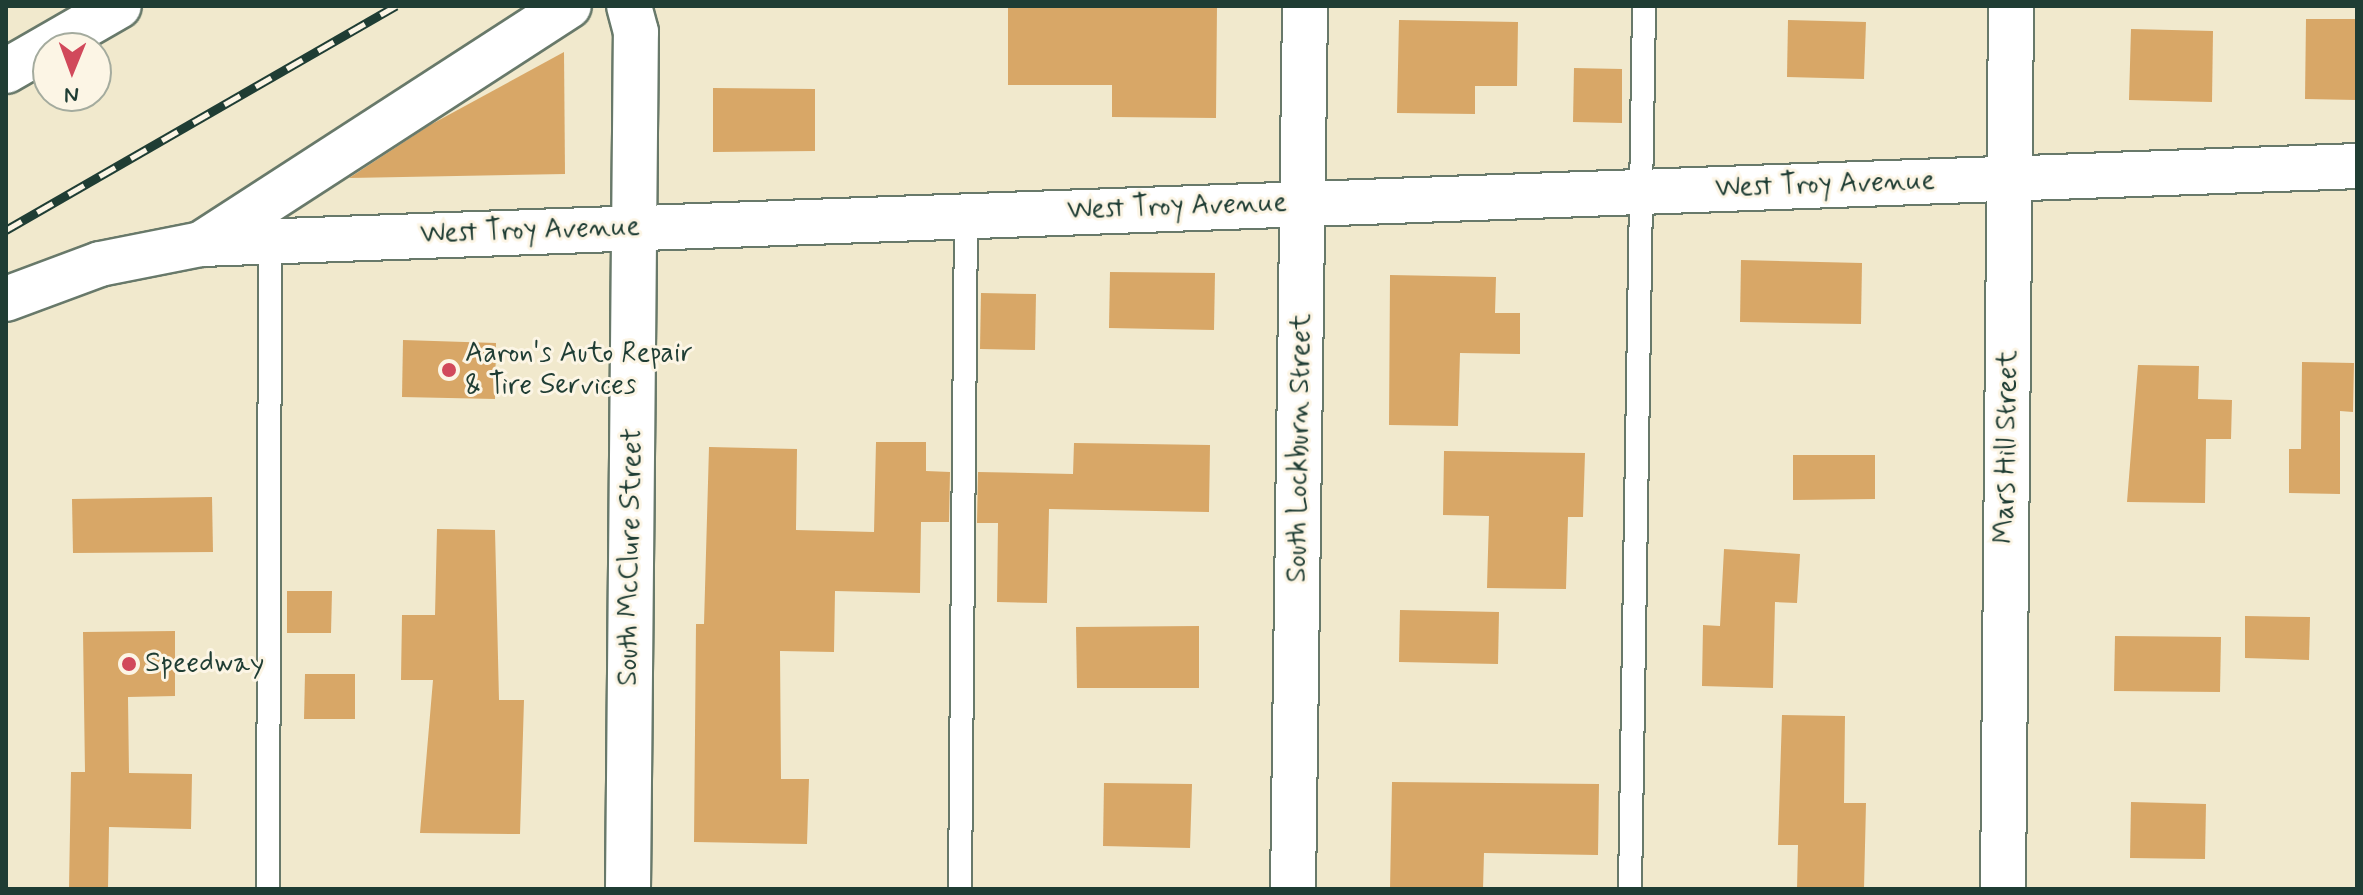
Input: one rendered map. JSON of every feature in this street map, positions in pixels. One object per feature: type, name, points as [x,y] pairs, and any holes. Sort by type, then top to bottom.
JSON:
[{"type":"street","points":[[6,71],[119,6]]},
{"type":"street","points":[[201,244],[569,6]]},
{"type":"street","name":"South Lockburn Street","points":[[1293,889],[1305,6]]},
{"type":"street","name":"Mars Hill Street","points":[[2003,889],[2011,6]]},
{"type":"street","name":"South McClure Street","points":[[628,889],[634,227],[632,19]]},
{"type":"street","name":"West Troy Avenue","points":[[6,299],[100,264],[201,244],[2357,166]]},
{"type":"lane","points":[[1630,889],[1644,6]]},
{"type":"lane","points":[[960,889],[966,215]]},
{"type":"lane","points":[[268,889],[270,241]]},
{"type":"building","points":[[1008,6],[1217,6],[1216,118],[1112,117],[1112,85],[1008,85]]},
{"type":"building","points":[[2306,19],[2357,19],[2357,100],[2305,99]]},
{"type":"building","points":[[1399,20],[1518,22],[1517,86],[1475,86],[1475,114],[1397,113]]},
{"type":"building","points":[[1788,20],[1866,22],[1864,79],[1787,77]]},
{"type":"building","points":[[2131,29],[2213,31],[2212,102],[2129,100]]},
{"type":"building","points":[[564,52],[565,174],[349,178],[430,125]]},
{"type":"building","points":[[1574,68],[1622,69],[1622,123],[1573,122]]},
{"type":"building","points":[[713,88],[815,89],[815,151],[713,152]]},
{"type":"building","points":[[1741,260],[1862,263],[1861,324],[1740,322]]},
{"type":"building","points":[[1110,272],[1215,273],[1214,330],[1109,328]]},
{"type":"building","points":[[1390,275],[1496,277],[1495,313],[1520,313],[1520,354],[1460,353],[1458,426],[1389,425]]},
{"type":"building","points":[[981,293],[1036,294],[1035,350],[980,349]]},
{"type":"building","name":"Aaron's Auto Repair & Tire Services","points":[[403,340],[496,343],[495,399],[402,397]]},
{"type":"building","points":[[2302,362],[2354,363],[2353,412],[2340,411],[2340,494],[2289,493],[2289,449],[2301,449]]},
{"type":"building","points":[[2138,365],[2199,366],[2198,399],[2232,400],[2231,439],[2206,439],[2205,503],[2127,502]]},
{"type":"building","points":[[876,442],[926,442],[926,471],[950,472],[949,522],[921,522],[920,593],[835,591],[834,652],[780,651],[781,779],[809,779],[807,844],[694,842],[696,624],[704,624],[709,447],[797,449],[796,530],[874,532]]},
{"type":"building","points":[[1074,443],[1210,445],[1209,512],[1049,509],[1047,603],[997,602],[998,523],[977,523],[978,472],[1073,474]]},
{"type":"building","points":[[1444,451],[1585,453],[1583,517],[1568,517],[1566,589],[1487,588],[1489,516],[1443,515]]},
{"type":"building","points":[[1793,455],[1875,455],[1875,499],[1793,500]]},
{"type":"building","points":[[212,497],[213,552],[73,553],[72,499]]},
{"type":"building","points":[[437,529],[495,530],[499,700],[524,700],[520,834],[420,833],[433,680],[401,680],[402,615],[435,615]]},
{"type":"building","points":[[1724,549],[1800,554],[1797,603],[1775,602],[1773,688],[1702,686],[1703,625],[1720,626]]},
{"type":"building","points":[[287,591],[332,591],[331,633],[287,633]]},
{"type":"building","points":[[1400,610],[1499,612],[1498,664],[1399,662]]},
{"type":"building","points":[[2245,616],[2310,617],[2309,660],[2245,658]]},
{"type":"building","points":[[1199,626],[1199,688],[1077,688],[1076,627]]},
{"type":"building","points":[[175,631],[175,696],[128,697],[129,773],[192,774],[191,829],[109,827],[108,889],[69,889],[71,772],[85,772],[83,632]]},
{"type":"building","points":[[2115,636],[2221,637],[2220,692],[2114,691]]},
{"type":"building","points":[[305,674],[355,674],[355,719],[304,719]]},
{"type":"building","points":[[1782,715],[1845,716],[1844,803],[1866,803],[1864,889],[1797,889],[1798,845],[1778,845]]},
{"type":"building","points":[[1392,782],[1599,784],[1598,855],[1484,853],[1483,889],[1390,889]]},
{"type":"building","points":[[1104,783],[1192,784],[1190,848],[1103,846]]},
{"type":"building","points":[[2131,802],[2206,804],[2205,859],[2130,858]]},
{"type":"railway","points":[[6,230],[396,6]]},
{"type":"place","name":"Aaron's Auto Repair & Tire Services","points":[[449,370]]},
{"type":"place","name":"Speedway","points":[[129,664]]}]
